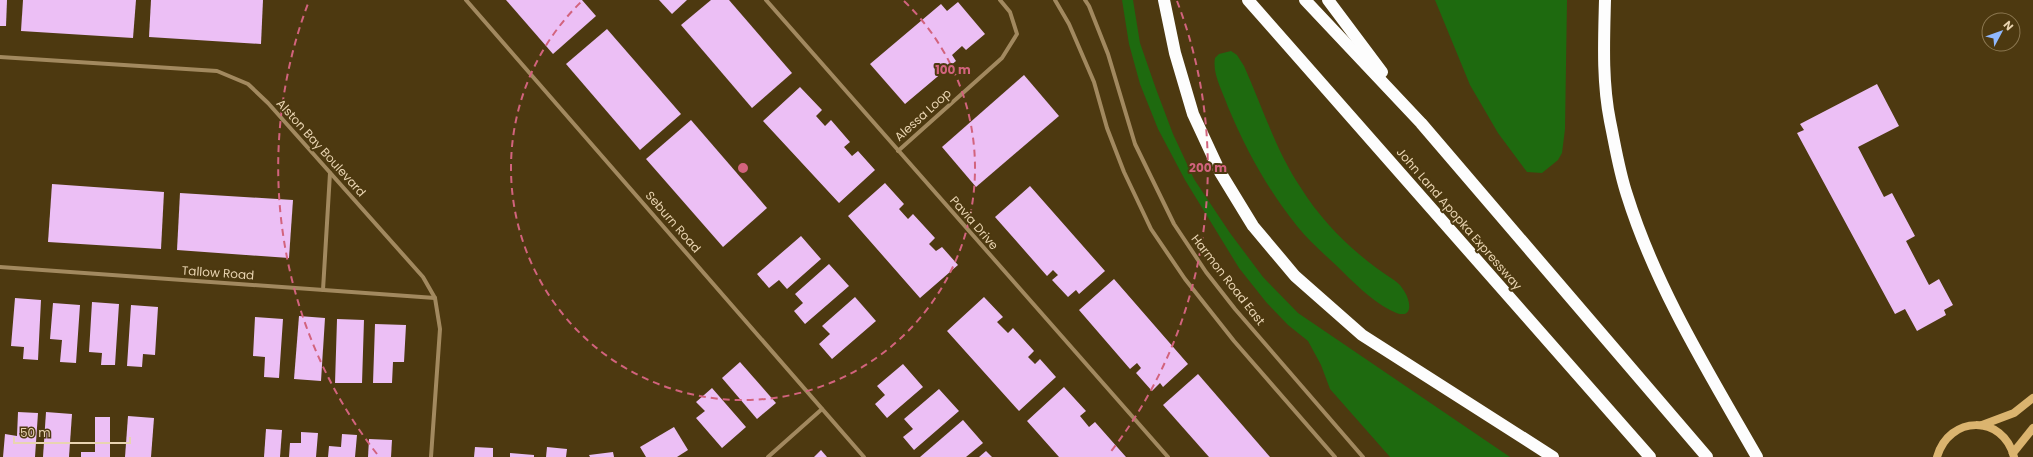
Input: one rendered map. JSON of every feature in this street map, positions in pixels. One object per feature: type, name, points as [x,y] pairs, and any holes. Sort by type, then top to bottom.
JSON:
[{"type":"highway","points":[[1164,0],[1175,53],[1194,114],[1220,172],[1253,226],[1295,276],[1362,335],[1553,457]]},
{"type":"highway","name":"John Land Apopka Expressway","points":[[1248,0],[1650,457]]},
{"type":"highway","points":[[1306,0],[1421,123],[1707,457]]},
{"type":"highway","points":[[1328,0],[1421,123]]},
{"type":"highway","points":[[1605,0],[1604,58],[1610,119],[1627,194],[1652,263],[1694,347],[1757,457]]},
{"type":"street","name":"Seburn Road","points":[[466,0],[864,457]]},
{"type":"street","name":"Pavia Drive","points":[[766,0],[1168,457]]},
{"type":"street","name":"Alessa Loop","points":[[898,151],[1002,58],[1017,34],[1010,12],[1000,0]]},
{"type":"street","points":[[1056,0],[1069,24],[1094,82],[1107,128],[1124,172],[1151,229],[1185,279],[1234,341],[1335,457]]},
{"type":"street","name":"Harmon Road East","points":[[1085,0],[1089,6],[1108,54],[1134,144],[1174,224],[1206,272],[1235,310],[1363,457]]},
{"type":"street","name":"Alston Bay Boulevard","points":[[0,57],[217,72],[248,84],[268,103],[423,277],[435,298],[440,329],[431,457]]},
{"type":"street","points":[[323,290],[330,172]]},
{"type":"street","name":"Tallow Road","points":[[0,268],[435,298]]},
{"type":"street","points":[[1982,425],[2014,413],[2033,398]]},
{"type":"street","points":[[768,457],[822,409]]},
{"type":"street","points":[[1937,457],[1940,447],[1947,437],[1957,429],[1969,425],[1982,425],[1994,429],[2004,437],[2013,455],[2033,428]]},
{"type":"green space","points":[[1122,0],[1133,0],[1140,43],[1173,134],[1194,179],[1230,233],[1263,277],[1298,313],[1510,457],[1390,457],[1330,389],[1321,365],[1308,341],[1288,325],[1266,302],[1239,268],[1185,180],[1158,129],[1140,84],[1129,44]]},
{"type":"green space","points":[[1435,0],[1567,0],[1565,129],[1562,153],[1558,160],[1542,173],[1527,172],[1498,133],[1470,85]]},
{"type":"green space","points":[[1231,51],[1237,55],[1244,66],[1284,159],[1310,202],[1331,227],[1355,251],[1400,285],[1408,299],[1408,310],[1405,314],[1399,314],[1390,310],[1362,290],[1306,237],[1286,212],[1267,184],[1242,139],[1216,77],[1214,64],[1215,58],[1219,54]]},
{"type":"building","points":[[0,0],[7,0],[6,26],[0,26]]},
{"type":"building","points":[[23,0],[136,0],[133,38],[21,31]]},
{"type":"building","points":[[151,0],[263,0],[261,44],[149,37]]},
{"type":"building","points":[[506,0],[582,0],[596,16],[553,54]]},
{"type":"building","points":[[659,0],[687,0],[672,14]]},
{"type":"building","points":[[711,0],[729,0],[792,73],[752,108],[681,25]]},
{"type":"building","points":[[958,2],[985,34],[966,50],[962,46],[952,55],[956,61],[905,104],[870,64],[941,4],[947,11]]},
{"type":"building","points":[[607,29],[681,114],[640,150],[566,64]]},
{"type":"building","points":[[1024,75],[1059,116],[976,187],[942,147]]},
{"type":"building","points":[[1877,84],[1899,126],[1858,147],[1884,197],[1892,193],[1915,236],[1906,241],[1929,285],[1939,279],[1953,305],[1944,310],[1946,315],[1917,331],[1905,309],[1895,314],[1797,133],[1804,130],[1800,124]]},
{"type":"building","points":[[800,87],[822,110],[816,116],[825,126],[831,120],[850,142],[844,147],[852,156],[858,151],[875,170],[839,203],[763,121]]},
{"type":"building","points":[[691,120],[767,208],[723,247],[646,159]]},
{"type":"building","points":[[885,183],[904,204],[899,209],[908,219],[913,214],[935,238],[929,244],[936,251],[942,247],[958,265],[920,298],[848,216]]},
{"type":"building","points":[[52,184],[164,192],[161,249],[48,242]]},
{"type":"building","points":[[1030,186],[1105,271],[1079,294],[1076,290],[1068,297],[1052,280],[1058,275],[1053,270],[1047,276],[995,217]]},
{"type":"building","points":[[180,193],[293,200],[289,258],[177,250]]},
{"type":"building","points":[[801,236],[821,259],[787,289],[779,280],[769,288],[757,274]]},
{"type":"building","points":[[829,264],[849,286],[805,324],[794,311],[803,303],[795,294]]},
{"type":"building","points":[[1114,279],[1188,364],[1163,387],[1160,383],[1152,391],[1136,373],[1141,368],[1137,363],[1130,369],[1079,310]]},
{"type":"building","points":[[855,297],[876,321],[832,359],[819,344],[830,334],[822,326]]},
{"type":"building","points":[[984,297],[1003,317],[997,322],[1008,333],[1013,328],[1034,351],[1028,357],[1035,364],[1040,359],[1056,377],[1019,411],[947,331]]},
{"type":"building","points":[[15,298],[41,300],[38,360],[23,359],[24,347],[11,346]]},
{"type":"building","points":[[92,302],[119,304],[115,365],[101,365],[102,353],[89,352]]},
{"type":"building","points":[[53,303],[80,305],[76,363],[60,362],[62,340],[50,339]]},
{"type":"building","points":[[131,305],[158,307],[155,355],[143,354],[142,367],[127,366]]},
{"type":"building","points":[[299,316],[325,318],[321,381],[294,379]]},
{"type":"building","points":[[255,317],[283,319],[279,378],[264,377],[265,357],[253,356]]},
{"type":"building","points":[[337,319],[364,320],[362,383],[335,383]]},
{"type":"building","points":[[375,324],[406,325],[404,362],[393,362],[392,383],[373,383]]},
{"type":"building","points":[[740,362],[776,403],[757,419],[722,378]]},
{"type":"building","points":[[903,364],[923,387],[887,418],[875,404],[885,395],[877,386]]},
{"type":"building","points":[[1198,374],[1270,457],[1209,457],[1163,405]]},
{"type":"building","points":[[1064,387],[1086,411],[1080,416],[1089,427],[1095,422],[1126,457],[1059,457],[1027,421]]},
{"type":"building","points":[[712,388],[746,427],[722,448],[696,418],[705,411],[696,402]]},
{"type":"building","points":[[939,389],[959,411],[914,450],[903,437],[913,429],[904,419]]},
{"type":"building","points":[[18,412],[38,413],[35,457],[3,457],[5,434],[17,436]]},
{"type":"building","points":[[46,412],[72,414],[69,457],[43,457]]},
{"type":"building","points":[[128,416],[154,418],[151,457],[125,457]]},
{"type":"building","points":[[95,417],[110,417],[110,457],[81,457],[81,452],[95,452]]},
{"type":"building","points":[[963,420],[983,443],[966,457],[920,457]]},
{"type":"building","points":[[674,427],[688,450],[677,457],[646,457],[640,447]]},
{"type":"building","points":[[266,429],[282,430],[280,457],[264,457]]},
{"type":"building","points":[[301,432],[318,433],[316,457],[289,457],[290,443],[301,443]]},
{"type":"building","points":[[342,434],[357,435],[355,457],[328,457],[329,446],[341,447]]},
{"type":"building","points":[[369,439],[392,440],[391,457],[368,457]]},
{"type":"building","points":[[475,447],[493,448],[493,457],[474,457]]},
{"type":"building","points":[[547,447],[567,449],[566,457],[546,457]]},
{"type":"building","points":[[821,450],[827,457],[814,457]]},
{"type":"building","points":[[986,451],[992,457],[979,457]]},
{"type":"building","points":[[613,452],[614,457],[590,457],[589,455]]},
{"type":"building","points":[[510,453],[534,455],[534,457],[510,457]]}]
